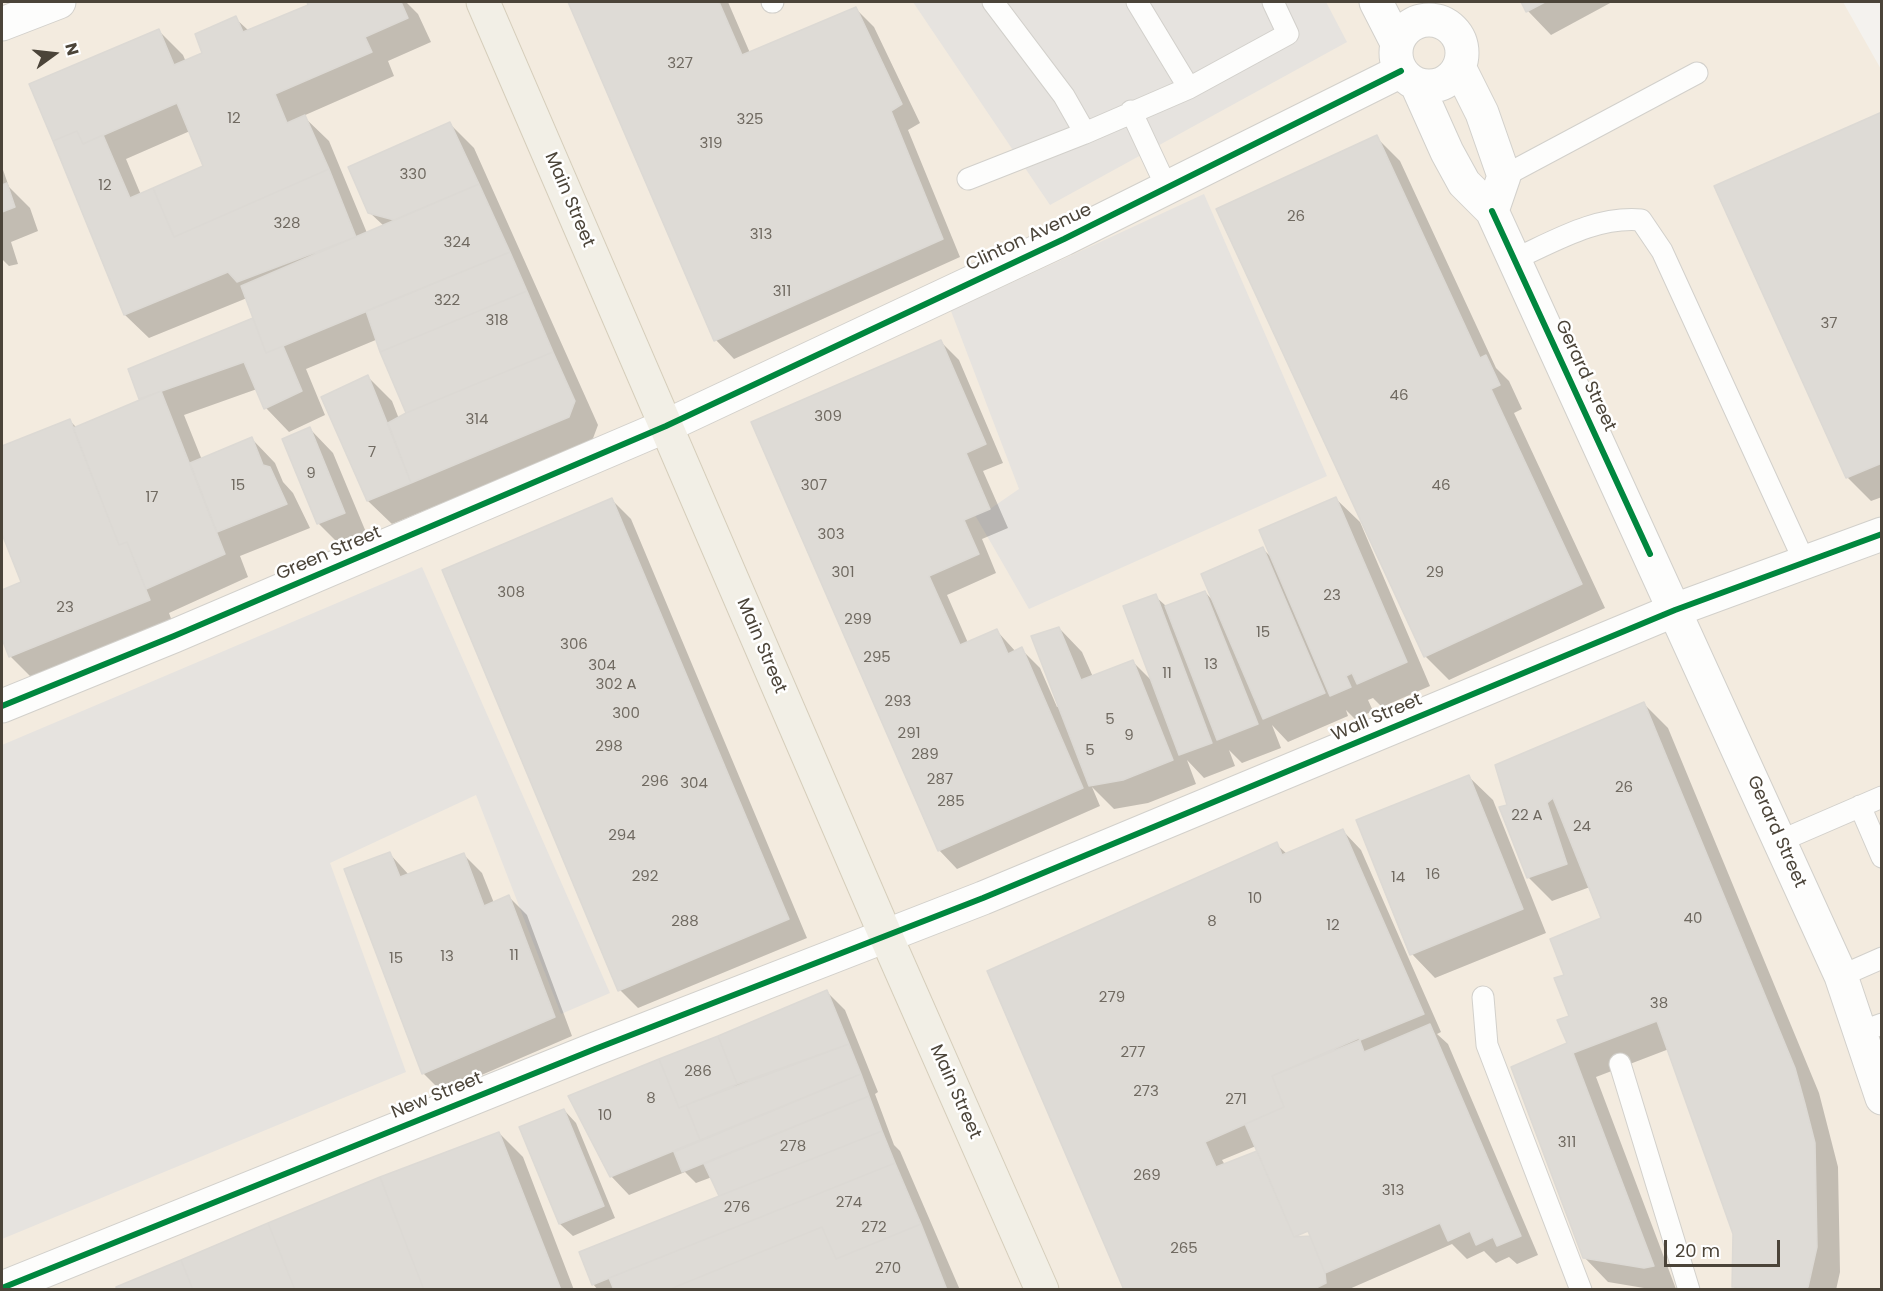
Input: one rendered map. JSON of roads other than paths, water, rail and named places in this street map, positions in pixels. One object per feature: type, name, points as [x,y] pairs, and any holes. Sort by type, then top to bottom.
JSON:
[{"type":"main road","name":"Main Street","points":[[483,2],[885,934],[1042,1290]]},
{"type":"street","points":[[2,24],[59,2]]},
{"type":"street","name":"Gerard Street","points":[[1376,2],[1405,66],[1464,183],[1492,211],[1841,976],[1871,1028],[1881,1098]]},
{"type":"street","points":[[1428,11],[1454,31],[1460,42],[1462,54],[1459,67],[1452,78],[1441,85],[1427,87],[1405,66],[1409,26],[1428,11]]},
{"type":"street","name":"Clinton Avenue","points":[[666,426],[1064,239],[1405,66]]},
{"type":"street","points":[[1459,67],[1482,113],[1504,176],[1492,211]]},
{"type":"street","name":"Green Street","points":[[2,706],[666,426]]},
{"type":"street","name":"Wall Street","points":[[885,934],[984,898],[1675,610],[1881,534]]},
{"type":"street","name":"New Street","points":[[2,1288],[885,934]]},
{"type":"lane","points":[[993,2],[1064,96],[1085,133]]},
{"type":"lane","points":[[1137,2],[1189,88]]},
{"type":"lane","points":[[968,179],[1085,133],[1131,111],[1189,88],[1288,34],[1273,2]]},
{"type":"lane","points":[[1504,176],[1698,73]]},
{"type":"lane","points":[[1131,111],[1167,188]]},
{"type":"lane","points":[[1515,259],[1594,224],[1619,218],[1641,220],[1662,251],[1805,563]]},
{"type":"lane","points":[[1780,841],[1881,797]]},
{"type":"lane","points":[[1860,806],[1881,857]]},
{"type":"lane","points":[[1841,976],[1881,958]]},
{"type":"lane","points":[[1483,997],[1487,1045],[1581,1290]]},
{"type":"lane","points":[[1620,1064],[1689,1290]]}]
